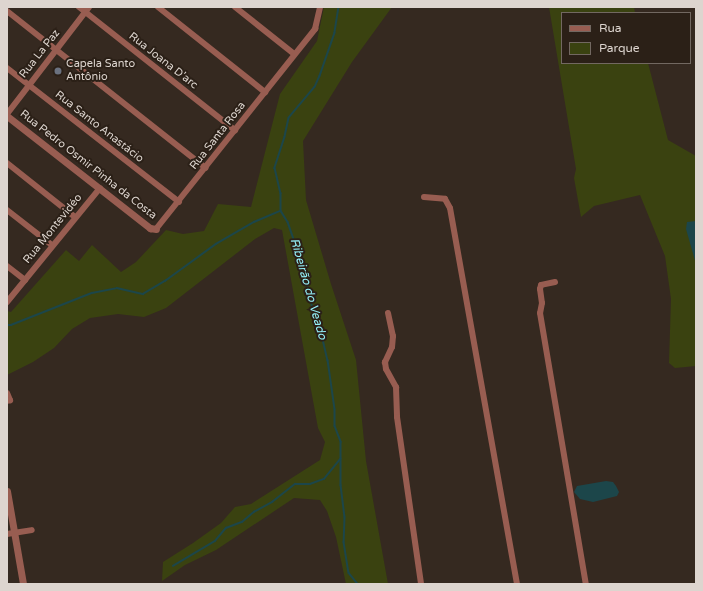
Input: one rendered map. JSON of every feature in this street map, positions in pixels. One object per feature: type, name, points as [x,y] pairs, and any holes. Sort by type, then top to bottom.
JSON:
[{"type":"street","name":"Rua Joana D'arc","points":[[79,7],[87,9],[235,130]]},
{"type":"street","points":[[158,7],[265,92]]},
{"type":"street","points":[[235,7],[294,54]]},
{"type":"street","name":"Rua Santa Rosa","points":[[156,229],[179,202],[315,29],[320,7]]},
{"type":"street","name":"Rua La Paz","points":[[7,115],[87,9]]},
{"type":"street","points":[[7,12],[206,168]]},
{"type":"street","name":"Rua Santo Anastácio","points":[[7,68],[179,202]]},
{"type":"street","name":"Rua Pedro Osmir Pinha da Costa","points":[[7,115],[150,228],[156,229]]},
{"type":"street","points":[[7,163],[75,217]]},
{"type":"street","name":"Rua Montevidéo","points":[[8,302],[52,245],[100,188]]},
{"type":"street","points":[[424,198],[445,199],[450,208],[517,584]]},
{"type":"street","points":[[7,210],[52,245]]},
{"type":"street","points":[[7,266],[25,280]]},
{"type":"street","points":[[555,282],[541,286],[542,303],[540,313],[586,584]]},
{"type":"street","points":[[388,313],[393,336],[392,347],[385,362],[386,368],[396,387],[397,417],[422,584]]},
{"type":"street","points":[[7,393],[10,400],[7,401]]},
{"type":"street","points":[[7,491],[11,534],[23,584]]},
{"type":"street","points":[[11,534],[32,530]]},
{"type":"green space","points":[[324,7],[392,7],[352,62],[303,141],[306,200],[356,360],[366,461],[388,584],[346,584],[336,537],[327,511],[320,500],[294,498],[216,550],[185,565],[162,581],[163,562],[221,523],[235,507],[251,504],[320,460],[325,442],[318,428],[282,230],[274,228],[255,239],[166,308],[144,317],[118,314],[90,318],[72,329],[54,348],[33,362],[7,375],[7,311],[11,312],[66,250],[79,261],[92,245],[121,272],[136,262],[166,230],[183,234],[204,231],[218,204],[251,207],[280,94],[317,41]]},
{"type":"green space","points":[[549,7],[634,7],[635,12],[561,12],[561,64],[648,64],[668,140],[696,156],[696,366],[675,368],[669,363],[671,299],[665,256],[640,195],[594,206],[581,217],[574,178],[576,169]]},
{"type":"water","points":[[696,221],[696,264],[686,229],[687,222]]},
{"type":"water","points":[[606,481],[613,482],[616,486],[619,492],[617,496],[593,502],[580,499],[574,492],[577,486]]},
{"type":"waterway","name":"Ribeirão do Veado","points":[[339,7],[335,33],[320,76],[315,87],[289,118],[285,137],[275,168],[281,193],[281,211],[288,222],[295,242],[299,264],[305,273],[315,318],[322,335],[328,360],[335,409],[335,426],[341,442],[341,485],[345,517],[344,542],[349,573],[358,584]]},
{"type":"waterway","points":[[7,325],[11,325],[92,293],[117,288],[143,294],[165,281],[216,244],[254,222],[280,211]]},
{"type":"waterway","points":[[173,566],[215,541],[226,528],[242,522],[254,512],[272,502],[295,484],[310,484],[324,479],[340,459]]},
{"type":"place","name":"Capela Santo Antônio","points":[[58,71]]}]
